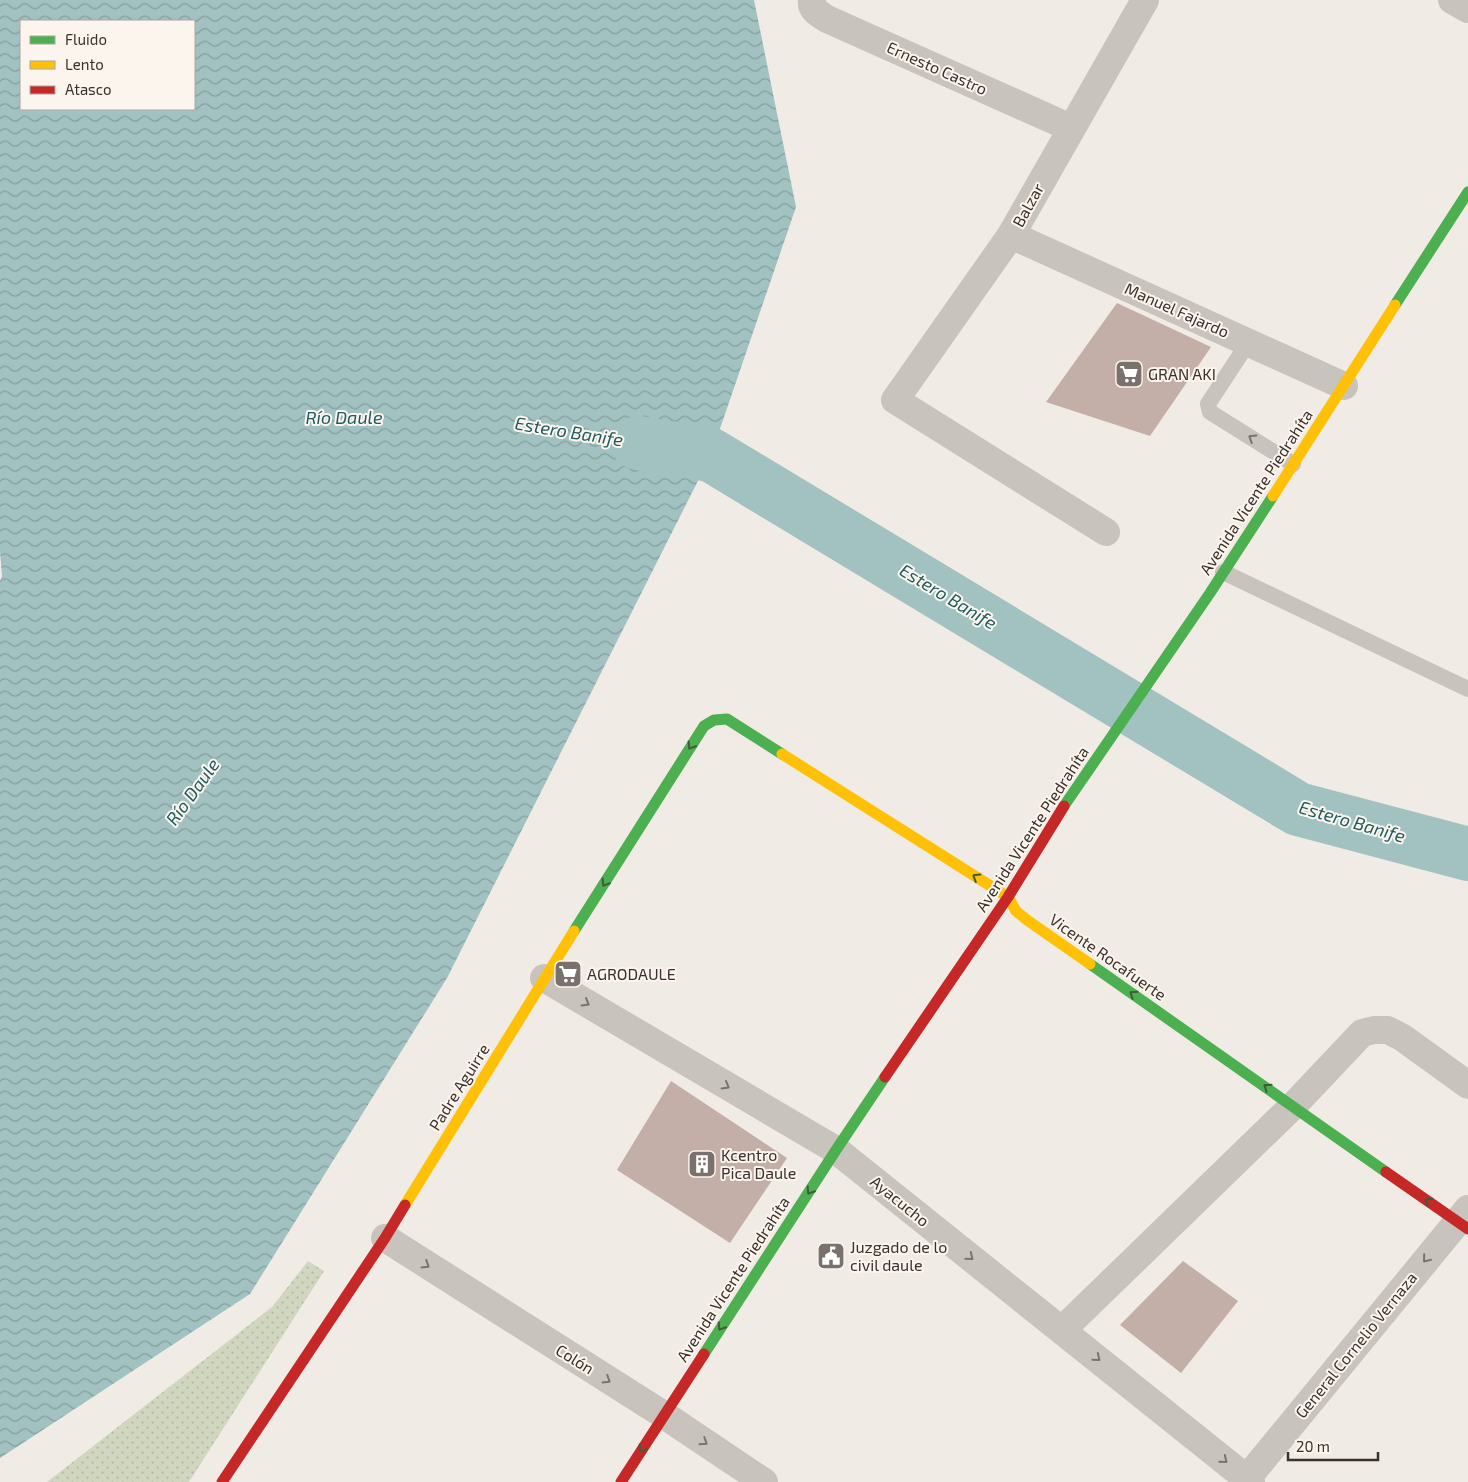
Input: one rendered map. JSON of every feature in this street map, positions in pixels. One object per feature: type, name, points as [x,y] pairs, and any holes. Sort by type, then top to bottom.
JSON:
[{"type":"street","name":"Ernesto Castro","points":[[812,0],[811,4],[815,11],[827,19],[1071,128]]},
{"type":"street","name":"Balzar","points":[[1106,532],[895,400],[1011,235],[1145,0]]},
{"type":"street","points":[[1452,0],[1468,9]]},
{"type":"street","name":"Avenida Vicente Piedrahíta","points":[[620,1482],[836,1150],[1008,897],[1061,810],[1210,593],[1468,192]]},
{"type":"street","name":"Manuel Fajardo","points":[[1011,235],[1344,386]]},
{"type":"street","name":"Vicente Rocafuerte","points":[[728,719],[1008,897],[1016,911],[1026,920],[1293,1106],[1464,1220]]},
{"type":"street","name":"Padre Aguirre","points":[[222,1482],[385,1238],[544,978],[704,726],[714,720],[728,719]]},
{"type":"street","name":"Ayacucho","points":[[544,978],[836,1150],[1062,1330],[1247,1481]]},
{"type":"street","points":[[1062,1330],[1293,1106],[1362,1033],[1374,1030],[1388,1030],[1403,1038],[1468,1085]]},
{"type":"street","name":"General Cornelio Vernaza","points":[[1247,1481],[1464,1220]]},
{"type":"street","name":"Colón","points":[[385,1238],[764,1482]]},
{"type":"lane","points":[[1248,342],[1208,404],[1208,408],[1210,412],[1293,464]]},
{"type":"lane","points":[[1223,572],[1468,689]]},
{"type":"green space","points":[[308,1261],[324,1271],[189,1482],[47,1482],[272,1307]]},
{"type":"water","name":"Río Daule","points":[[0,0],[754,0],[796,207],[711,455],[447,978],[250,1294],[0,1458],[0,581],[2,576],[0,551]]},
{"type":"building","name":"GRAN AKI","points":[[1117,303],[1211,347],[1150,436],[1046,402]]},
{"type":"building","name":"Kcentro Pica Daule","points":[[671,1081],[787,1158],[730,1243],[617,1170]]},
{"type":"building","points":[[1183,1261],[1238,1301],[1181,1373],[1120,1325]]},
{"type":"waterway","name":"Estero Banife","points":[[638,443],[711,455],[1298,809],[1468,854]]},
{"type":"traffic: fast","points":[[1395,305],[1468,192]]},
{"type":"traffic: fast","points":[[1064,806],[1210,593],[1273,496]]},
{"type":"traffic: fast","points":[[574,931],[704,726],[714,720],[727,719],[782,754]]},
{"type":"traffic: fast","points":[[1090,964],[1386,1172]]},
{"type":"traffic: fast","points":[[704,1354],[885,1077]]},
{"type":"traffic: slow","points":[[1273,496],[1395,305]]},
{"type":"traffic: slow","points":[[782,754],[1008,897],[1016,911],[1027,920],[1090,964]]},
{"type":"traffic: slow","points":[[405,1205],[574,931]]},
{"type":"traffic: jam","points":[[885,1077],[1008,897],[1064,806]]},
{"type":"traffic: jam","points":[[1386,1172],[1468,1229]]},
{"type":"traffic: jam","points":[[222,1482],[385,1238],[405,1205]]},
{"type":"traffic: jam","points":[[621,1482],[704,1354]]},
{"type":"place","name":"GRAN AKI","points":[[1129,374]]},
{"type":"place","name":"AGRODAULE","points":[[568,974]]},
{"type":"place","name":"Kcentro Pica Daule","points":[[702,1164]]},
{"type":"place","name":"Juzgado de lo civil daule","points":[[831,1256]]}]
